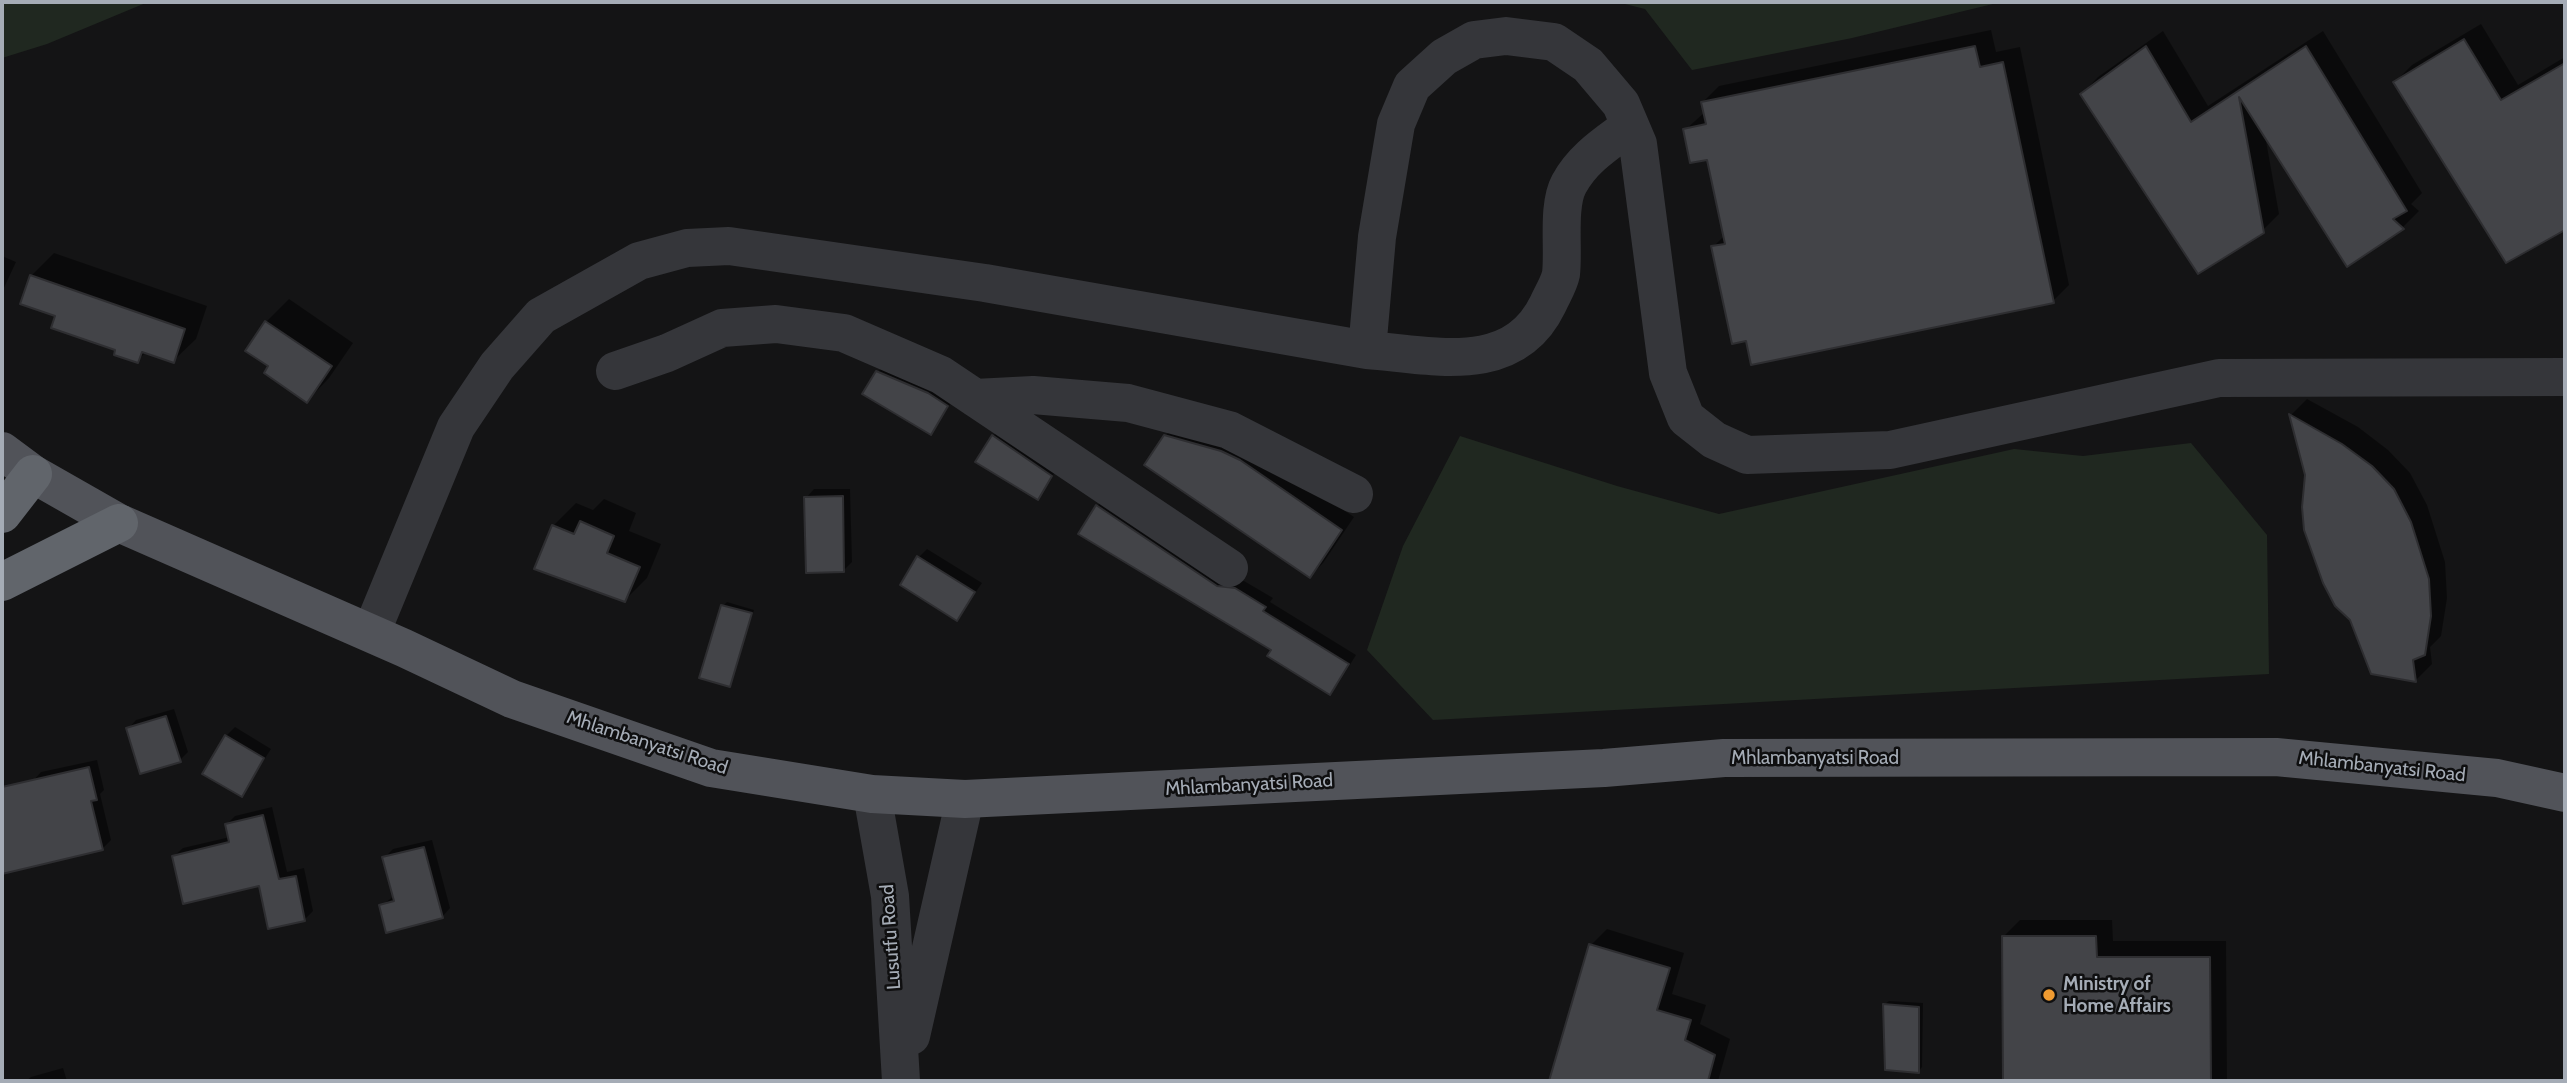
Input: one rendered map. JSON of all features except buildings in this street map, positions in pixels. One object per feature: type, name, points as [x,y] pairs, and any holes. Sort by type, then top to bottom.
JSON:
[{"type":"highway","points":[[2,514],[33,474]]},
{"type":"highway","points":[[2,582],[119,523]]},
{"type":"main road","name":"Mhlambanyatsi Road","points":[[2,451],[33,474],[119,523],[371,633],[512,699],[711,768],[872,793],[965,799],[1604,768],[1724,758],[2276,757],[2497,778],[2565,793]]},
{"type":"street","points":[[1367,350],[1377,237],[1396,124],[1412,86],[1444,57],[1474,40],[1506,36],[1554,42],[1588,65],[1620,104],[1638,144],[1668,373],[1686,418],[1714,440],[1747,455],[1890,450],[2219,379],[2565,377]]},
{"type":"street","points":[[371,633],[456,427],[497,366],[541,316],[639,261],[687,248],[729,246],[985,283],[1367,350],[1473,358],[1493,353],[1521,339],[1542,317],[1561,277],[1567,187],[1583,161],[1630,126]]},
{"type":"street","points":[[615,371],[667,353],[722,328],[776,324],[844,333],[941,375],[1229,568]]},
{"type":"street","points":[[975,398],[1033,395],[1128,403],[1229,430],[1353,494]]},
{"type":"street","name":"Lusutfu Road","points":[[872,793],[890,896],[901,1081]]},
{"type":"street","name":"Lusutfu Road","points":[[901,1081],[965,799]]},
{"type":"shaded area","points":[[2,2],[148,2],[47,44],[2,58]]},
{"type":"shaded area","points":[[1617,2],[1997,3],[1852,38],[1692,70],[1645,9]]},
{"type":"shaded area","points":[[1460,436],[1617,486],[1719,514],[2014,449],[2083,456],[2191,443],[2267,535],[2269,674],[1433,720],[1367,650],[1403,546]]},
{"type":"place","name":"Ministry of Home Affairs","points":[[2049,995]]}]
